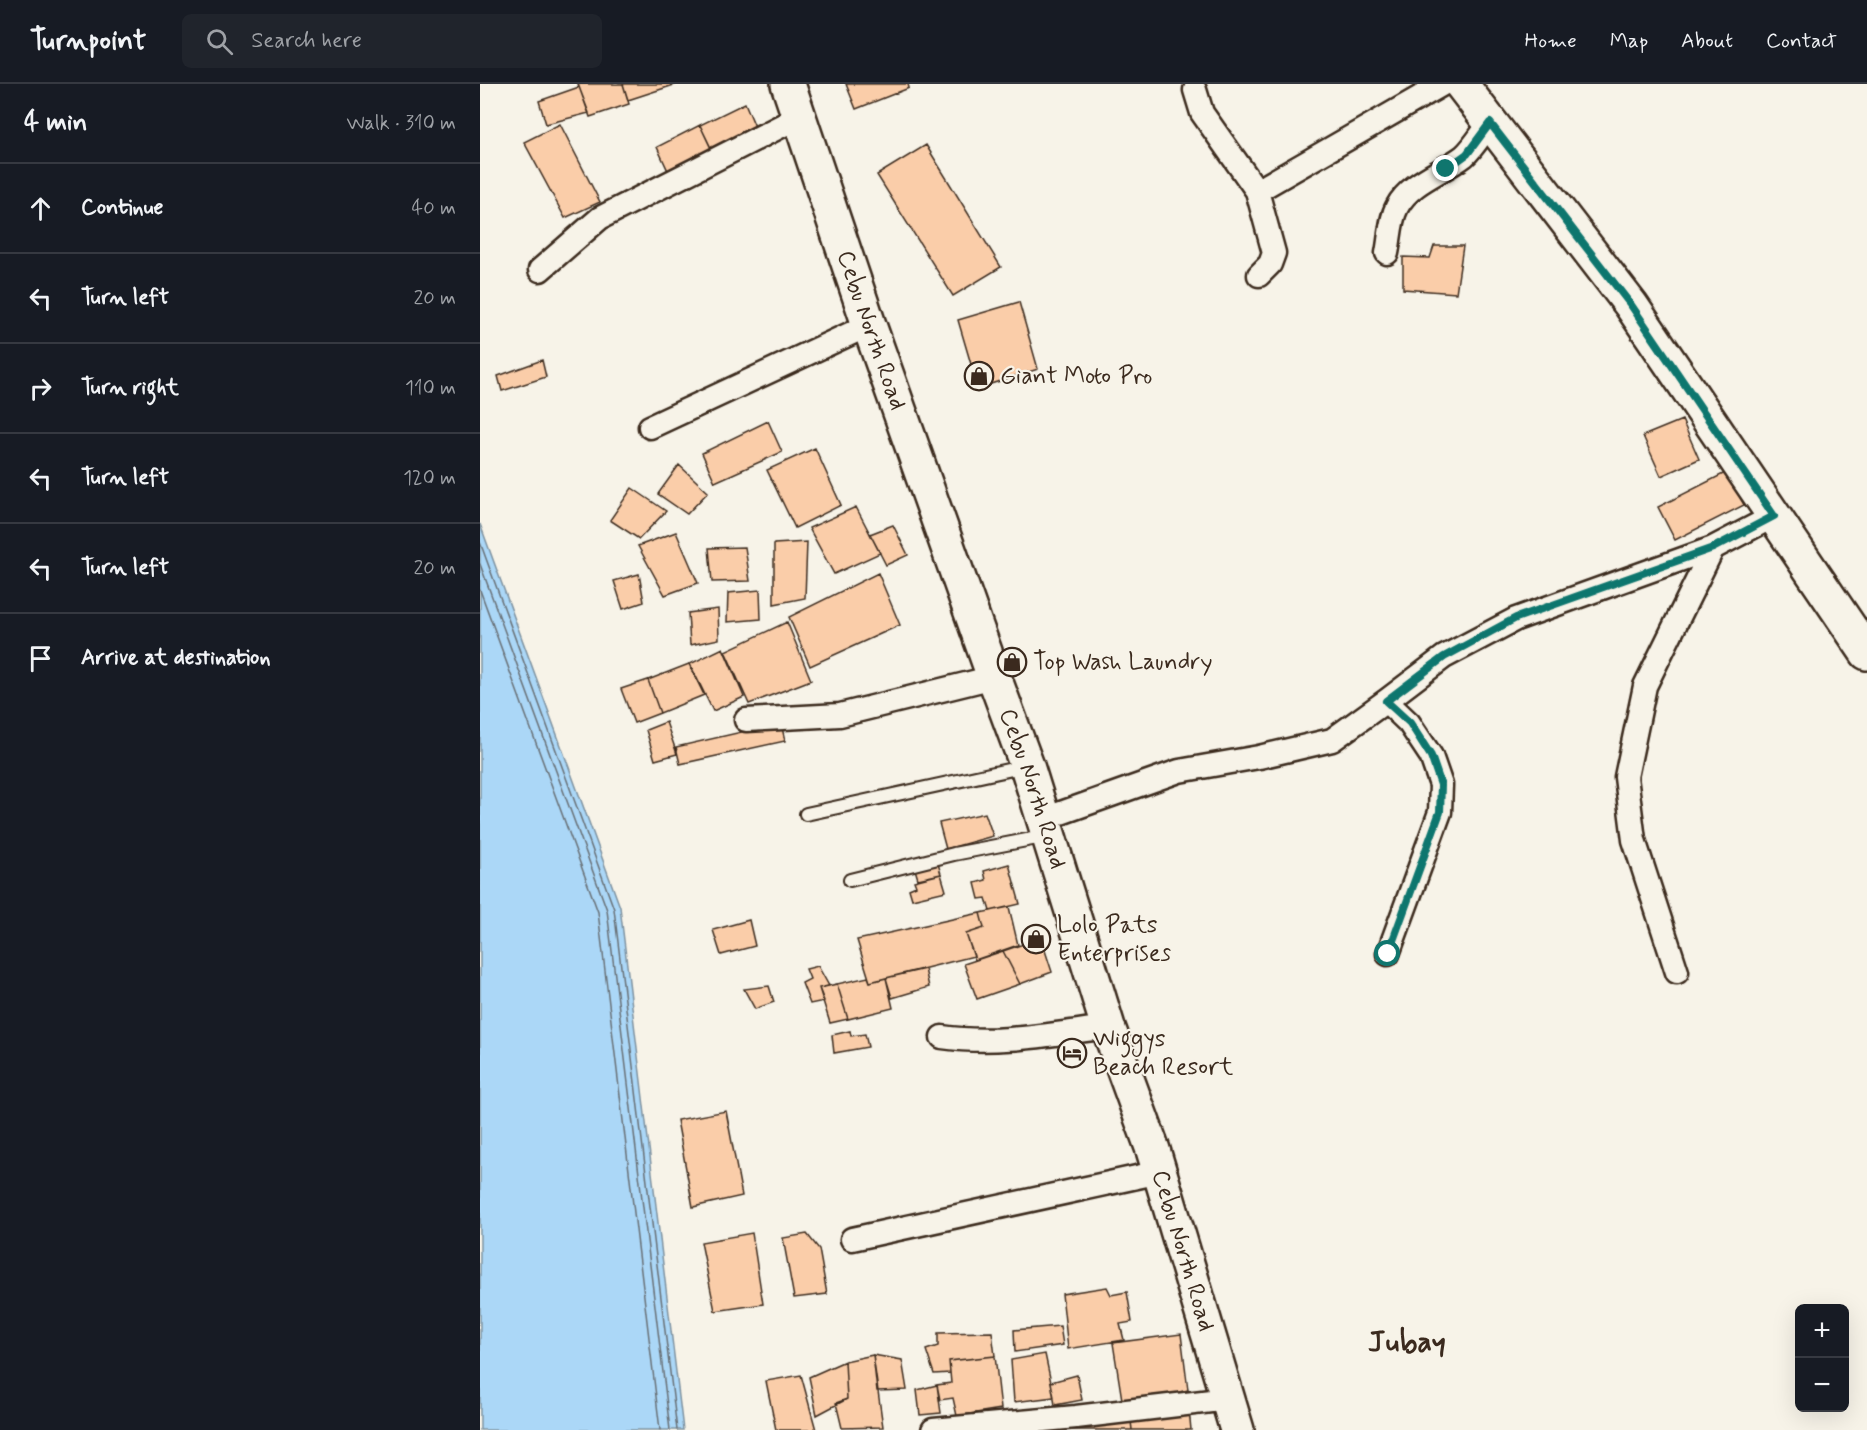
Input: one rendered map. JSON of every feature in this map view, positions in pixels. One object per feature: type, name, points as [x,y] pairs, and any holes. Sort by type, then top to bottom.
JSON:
[{"type":"main road","name":"Cebu North Road","points":[[788,84],[869,325],[1028,766],[1108,1027],[1148,1133],[1237,1430]]},
{"type":"main road","points":[[1461,84],[1631,305],[1867,653]]},
{"type":"street","points":[[1257,191],[1443,84]]},
{"type":"street","points":[[1195,90],[1202,113],[1257,191],[1274,253],[1270,264],[1259,275]]},
{"type":"street","points":[[540,270],[600,218],[799,117]]},
{"type":"street","points":[[1387,253],[1397,207],[1417,186],[1467,154],[1490,123]]},
{"type":"street","points":[[650,427],[869,325]]},
{"type":"street","points":[[1046,828],[1179,771],[1258,757],[1332,740],[1444,657],[1516,618],[1713,548],[1774,516]]},
{"type":"street","points":[[1677,972],[1634,840],[1626,777],[1645,686],[1713,548]]},
{"type":"street","points":[[746,720],[840,715],[994,676]]},
{"type":"street","points":[[1386,701],[1410,723],[1431,756],[1441,785],[1440,812],[1388,954]]},
{"type":"street","points":[[942,1038],[1000,1041],[1108,1027]]},
{"type":"street","points":[[852,1239],[1160,1172]]},
{"type":"street","points":[[933,1430],[1076,1417],[1228,1399]]},
{"type":"lane","points":[[806,814],[1028,766]]},
{"type":"lane","points":[[850,880],[1046,828]]},
{"type":"water","points":[[480,524],[620,907],[683,1430],[480,1430]]},
{"type":"building","points":[[578,84],[623,84],[629,104],[590,117]]},
{"type":"building","points":[[623,84],[677,84],[628,100]]},
{"type":"building","points":[[846,84],[908,84],[909,88],[856,109]]},
{"type":"building","points":[[579,87],[589,113],[546,124],[539,101]]},
{"type":"building","points":[[745,103],[756,129],[713,152],[700,125]]},
{"type":"building","points":[[560,124],[600,202],[565,218],[524,142]]},
{"type":"building","points":[[700,125],[715,157],[670,175],[657,147]]},
{"type":"building","points":[[926,145],[1001,267],[953,296],[877,175]]},
{"type":"building","points":[[1434,246],[1463,246],[1456,293],[1403,289],[1403,257],[1430,258]]},
{"type":"building","points":[[1019,302],[1038,369],[978,388],[958,320]]},
{"type":"building","points":[[542,360],[546,377],[502,391],[498,376]]},
{"type":"building","points":[[1682,420],[1699,459],[1661,476],[1643,436]]},
{"type":"building","points":[[768,421],[782,452],[715,482],[702,453]]},
{"type":"building","points":[[815,448],[841,505],[795,528],[767,470]]},
{"type":"building","points":[[679,465],[708,492],[687,514],[658,494]]},
{"type":"building","points":[[1727,472],[1744,505],[1675,540],[1658,507]]},
{"type":"building","points":[[632,488],[666,511],[639,539],[610,520]]},
{"type":"building","points":[[856,507],[880,553],[834,574],[809,528]]},
{"type":"building","points":[[893,525],[908,555],[886,565],[870,534]]},
{"type":"building","points":[[676,532],[698,583],[665,595],[638,546]]},
{"type":"building","points":[[807,542],[805,598],[774,604],[774,544]]},
{"type":"building","points":[[745,547],[750,581],[712,582],[709,548]]},
{"type":"building","points":[[878,573],[900,625],[810,666],[789,617]]},
{"type":"building","points":[[639,574],[644,602],[623,609],[614,581]]},
{"type":"building","points":[[760,590],[761,619],[727,622],[728,593]]},
{"type":"building","points":[[718,609],[719,639],[690,645],[688,613]]},
{"type":"building","points":[[787,622],[811,680],[749,704],[725,651]]},
{"type":"building","points":[[723,648],[744,697],[713,711],[690,664]]},
{"type":"building","points":[[689,664],[704,695],[660,713],[648,680]]},
{"type":"building","points":[[648,680],[660,713],[634,723],[621,689]]},
{"type":"building","points":[[666,722],[677,754],[655,760],[646,730]]},
{"type":"building","points":[[781,723],[785,741],[680,764],[676,747]]},
{"type":"building","points":[[985,813],[993,836],[946,849],[939,823]]},
{"type":"building","points":[[937,860],[941,874],[918,879],[914,866]]},
{"type":"building","points":[[1009,864],[1020,904],[990,911],[986,898],[979,899],[975,883],[986,880],[984,871]]},
{"type":"building","points":[[941,874],[946,891],[912,899],[909,889],[916,886],[914,881]]},
{"type":"building","points":[[1009,907],[1018,945],[975,960],[966,934],[984,928],[980,913]]},
{"type":"building","points":[[980,913],[984,928],[966,934],[974,956],[870,982],[857,940]]},
{"type":"building","points":[[749,920],[755,946],[721,955],[713,930]]},
{"type":"building","points":[[1041,938],[1052,972],[1020,984],[1003,951]]},
{"type":"building","points":[[1003,951],[1020,984],[977,999],[964,964]]},
{"type":"building","points":[[818,966],[829,986],[819,988],[824,1001],[810,1004],[802,983],[810,979],[806,969]]},
{"type":"building","points":[[925,969],[929,987],[892,998],[886,978]]},
{"type":"building","points":[[868,977],[870,982],[886,978],[893,1008],[848,1019],[837,984]]},
{"type":"building","points":[[837,984],[848,1019],[830,1023],[819,988]]},
{"type":"building","points":[[769,986],[774,1002],[755,1009],[744,989]]},
{"type":"building","points":[[850,1031],[851,1036],[865,1034],[868,1047],[834,1053],[832,1035]]},
{"type":"building","points":[[726,1111],[742,1196],[693,1207],[677,1120]]},
{"type":"building","points":[[752,1233],[763,1304],[715,1311],[701,1242]]},
{"type":"building","points":[[807,1234],[819,1249],[827,1294],[794,1298],[783,1238]]},
{"type":"building","points":[[1107,1287],[1111,1295],[1127,1292],[1132,1322],[1120,1324],[1124,1340],[1068,1349],[1062,1294]]},
{"type":"building","points":[[1060,1326],[1063,1345],[1015,1352],[1014,1330]]},
{"type":"building","points":[[992,1332],[995,1356],[949,1361],[950,1373],[934,1374],[926,1350],[938,1346],[938,1333]]},
{"type":"building","points":[[1181,1334],[1188,1390],[1123,1406],[1113,1343]]},
{"type":"building","points":[[1045,1354],[1054,1397],[1014,1402],[1011,1360]]},
{"type":"building","points":[[873,1355],[902,1360],[907,1390],[877,1391]]},
{"type":"building","points":[[873,1355],[883,1427],[842,1428],[836,1403],[847,1399],[845,1361]]},
{"type":"building","points":[[995,1356],[1001,1409],[957,1416],[953,1398],[940,1400],[937,1385],[951,1383],[949,1361]]},
{"type":"building","points":[[845,1361],[847,1399],[817,1415],[809,1377]]},
{"type":"building","points":[[801,1375],[816,1430],[776,1430],[766,1381]]},
{"type":"building","points":[[1077,1375],[1082,1400],[1055,1405],[1051,1382]]},
{"type":"building","points":[[937,1385],[941,1413],[920,1415],[917,1390]]},
{"type":"building","points":[[1189,1409],[1191,1430],[1132,1430],[1131,1421]]},
{"type":"building","points":[[1131,1421],[1132,1430],[1071,1430],[1069,1424]]},
{"type":"place","name":"Giant Moto Pro","points":[[979,376]]},
{"type":"place","name":"Top Wash Laundry","points":[[1012,662]]},
{"type":"place","name":"Lolo Pats Enterprises","points":[[1036,939]]},
{"type":"place","name":"Wiggys Beach Resort","points":[[1072,1053]]},
{"type":"district","name":"Jubay","points":[[1407,1342]]},
{"type":"route","points":[[1388,954],[1440,812],[1441,785],[1431,756],[1410,723],[1386,701],[1444,657],[1516,618],[1713,548],[1774,516],[1631,305],[1490,123],[1467,154],[1446,169]]}]
